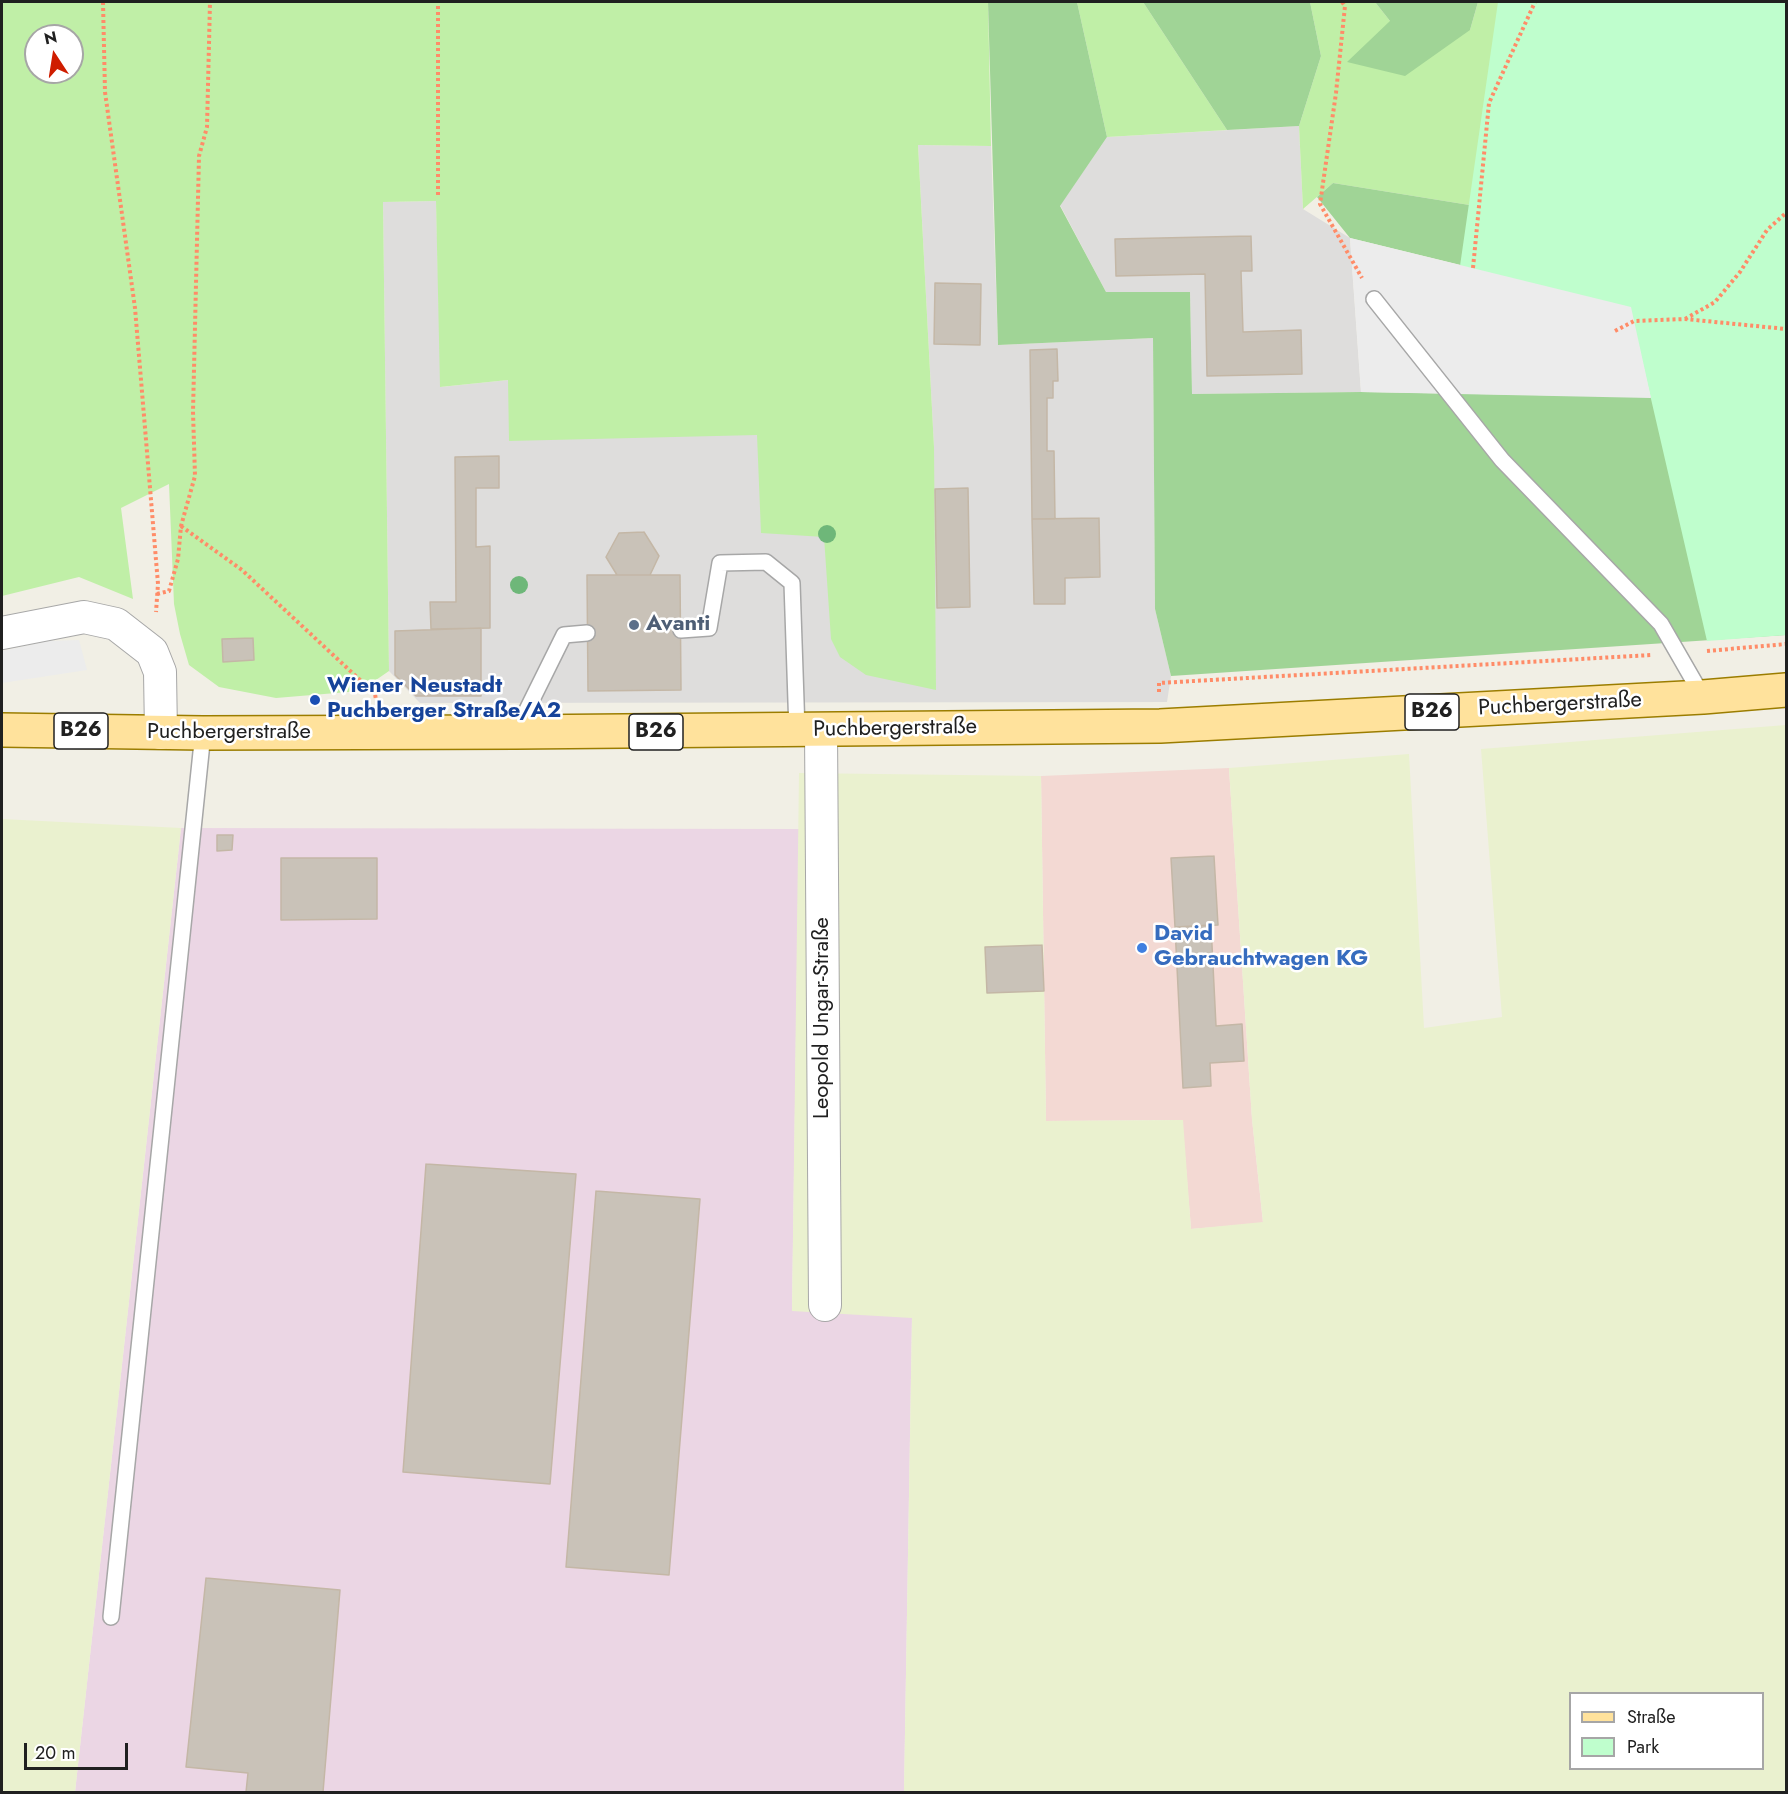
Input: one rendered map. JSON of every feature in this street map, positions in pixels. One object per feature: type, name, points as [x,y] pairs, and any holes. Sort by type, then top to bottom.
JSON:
[{"type":"main road","name":"Puchbergerstraße","points":[[2,730],[384,733],[1160,726],[1703,697],[1786,690]]},
{"type":"street","points":[[2,633],[84,617],[116,624],[152,651],[160,672],[161,733]]},
{"type":"street","name":"Leopold Ungar-Straße","points":[[809,730],[825,1305]]},
{"type":"lane","points":[[1374,299],[1502,460],[1661,624],[1703,697]]},
{"type":"lane","points":[[681,630],[709,628],[720,563],[766,562],[792,583],[809,730]]},
{"type":"lane","points":[[516,732],[564,635],[587,633]]},
{"type":"lane","points":[[111,1617],[203,733]]},
{"type":"path","points":[[103,2],[105,92],[135,308],[158,584],[152,651]]},
{"type":"path","points":[[157,594],[169,591],[178,559],[181,526],[195,476],[193,412],[200,156],[207,127],[210,2]]},
{"type":"path","points":[[438,2],[438,195]]},
{"type":"path","points":[[1342,2],[1345,6],[1336,93],[1320,204],[1374,299]]},
{"type":"path","points":[[1473,268],[1489,103],[1535,2]]},
{"type":"path","points":[[1685,319],[1715,302],[1740,272],[1767,230],[1786,213]]},
{"type":"path","points":[[1615,331],[1634,321],[1685,319],[1786,329]]},
{"type":"path","points":[[181,526],[242,570],[375,694],[384,733]]},
{"type":"path","points":[[1160,726],[1159,682],[1678,654],[1786,645]]},
{"type":"shaded area","points":[[1299,126],[1303,209],[1350,238],[1361,392],[1192,394],[1190,292],[1106,292],[1060,205],[1107,137]]},
{"type":"shaded area","points":[[918,145],[991,146],[998,345],[1153,338],[1155,609],[1171,676],[1167,702],[420,703],[389,671],[383,202],[436,201],[441,387],[508,380],[758,435],[934,447]]},
{"type":"shaded area","points":[[1350,238],[1631,307],[1651,398],[1361,392]]},
{"type":"shaded area","points":[[79,640],[87,670],[2,683],[2,651],[48,641]]},
{"type":"shaded area","name":"David Gebrauchtwagen KG","points":[[1229,768],[1252,1119],[1263,1223],[1191,1229],[1182,1120],[1046,1121],[1041,776]]},
{"type":"shaded area","points":[[181,828],[799,829],[792,1310],[912,1317],[904,1792],[75,1792]]},
{"type":"green space","points":[[2,2],[988,2],[991,146],[918,145],[934,447],[936,690],[866,675],[840,657],[831,639],[824,537],[761,533],[757,435],[509,441],[508,380],[440,387],[436,201],[383,202],[389,671],[360,691],[276,698],[219,687],[189,665],[174,604],[169,484],[121,508],[133,599],[79,577],[2,596]]},
{"type":"green space","points":[[988,2],[1077,2],[1107,137],[1060,206],[1106,292],[1190,292],[1192,394],[1361,392],[1651,397],[1786,635],[1171,676],[1155,609],[1153,338],[998,345]]},
{"type":"green space","points":[[1077,2],[1143,2],[1227,130],[1107,137]]},
{"type":"green space","points":[[1143,2],[1310,2],[1321,56],[1299,126],[1227,130]]},
{"type":"green space","points":[[1310,2],[1375,2],[1390,21],[1470,30],[1478,2],[1786,2],[1488,208],[1333,183],[1303,209],[1299,126],[1321,56]]},
{"type":"green space","points":[[1375,2],[1478,2],[1470,30],[1405,76],[1347,62],[1390,21]]},
{"type":"green space","points":[[1498,2],[1786,2],[1786,635],[1707,641],[1639,347],[1460,266]]},
{"type":"green space","points":[[1333,183],[1488,208],[1473,268],[1350,238],[1317,197]]},
{"type":"green space","points":[[1786,725],[1786,1792],[904,1792],[912,1318],[792,1311],[799,773],[1041,776],[1046,1121],[1183,1120],[1191,1229],[1263,1222],[1252,1119],[1229,768],[1409,754],[1424,1028],[1502,1017],[1481,749]]},
{"type":"green space","points":[[2,819],[181,828],[75,1792],[2,1792]]},
{"type":"building","points":[[1251,236],[1252,271],[1241,271],[1243,332],[1301,330],[1302,374],[1207,376],[1205,274],[1116,276],[1115,239]]},
{"type":"building","points":[[935,283],[981,284],[980,345],[934,344]]},
{"type":"building","points":[[1057,349],[1058,381],[1053,381],[1053,398],[1047,398],[1047,451],[1054,451],[1055,519],[1032,519],[1030,350]]},
{"type":"building","points":[[499,456],[499,488],[476,488],[476,547],[490,546],[490,628],[431,629],[430,602],[456,602],[455,457]]},
{"type":"building","points":[[968,488],[970,607],[937,608],[935,489]]},
{"type":"building","points":[[1099,518],[1100,577],[1065,578],[1065,604],[1034,604],[1032,519]]},
{"type":"building","points":[[644,532],[659,556],[650,575],[617,575],[606,557],[619,533]]},
{"type":"building","points":[[587,575],[680,575],[681,690],[588,691]]},
{"type":"building","points":[[481,628],[481,696],[416,696],[395,675],[395,631]]},
{"type":"building","points":[[253,638],[254,660],[223,662],[222,639]]},
{"type":"building","points":[[217,835],[233,835],[232,850],[217,851]]},
{"type":"building","points":[[1214,856],[1218,925],[1175,927],[1171,858]]},
{"type":"building","points":[[281,858],[377,858],[377,919],[281,920]]},
{"type":"building","points":[[1211,925],[1216,1026],[1242,1024],[1244,1061],[1210,1063],[1211,1086],[1183,1088],[1175,927]]},
{"type":"building","points":[[1042,945],[1044,991],[987,993],[985,947]]},
{"type":"building","points":[[426,1164],[576,1174],[550,1484],[403,1472]]},
{"type":"building","points":[[596,1191],[700,1199],[669,1575],[566,1567]]},
{"type":"building","points":[[206,1578],[340,1590],[323,1792],[246,1792],[248,1773],[186,1767]]},
{"type":"place","name":"Avanti","points":[[634,625]]},
{"type":"place","name":"Wiener Neustadt Puchberger Straße/A2","points":[[315,700]]},
{"type":"place","name":"David Gebrauchtwagen KG","points":[[1142,948]]}]
